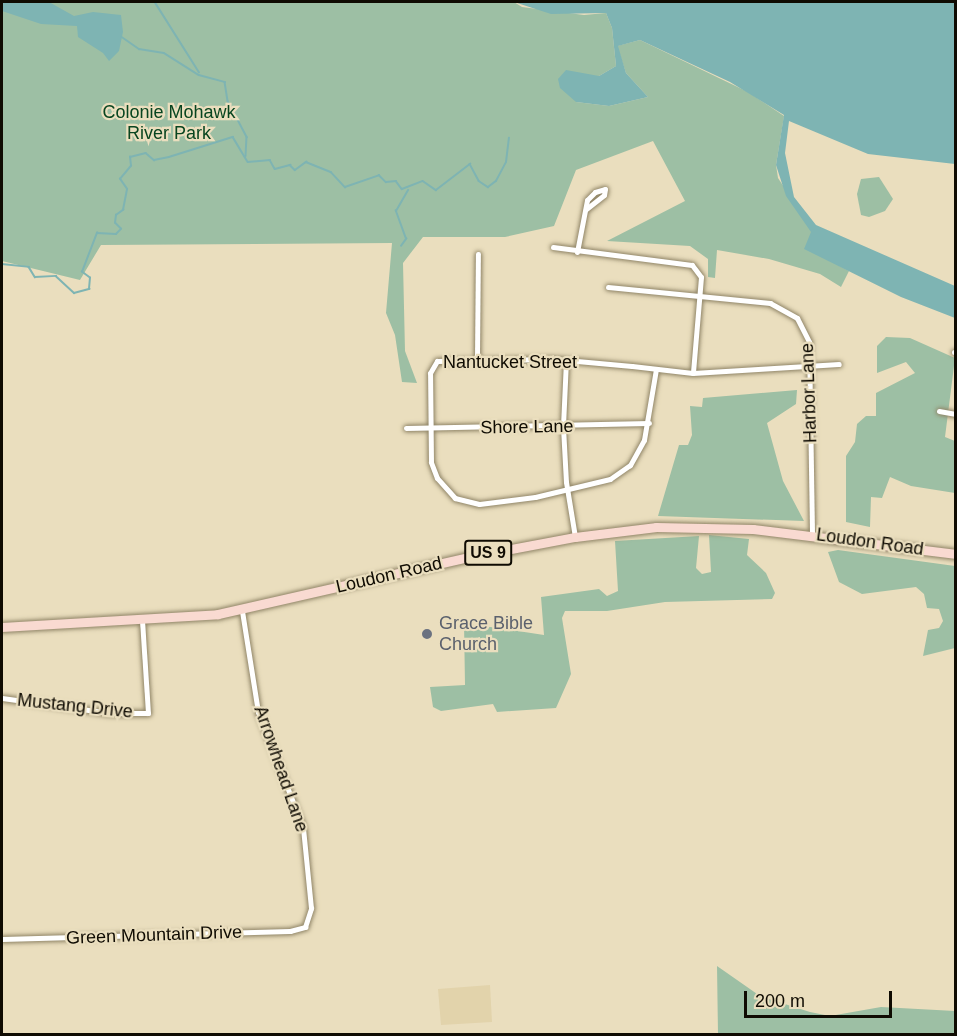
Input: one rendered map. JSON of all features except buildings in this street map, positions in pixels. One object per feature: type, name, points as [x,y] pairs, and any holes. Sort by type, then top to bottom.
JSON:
[{"type":"main road","name":"Loudon Road","points":[[2,627],[142,621],[242,610],[474,556],[575,537],[691,525],[812,534],[956,554]]},
{"type":"street","points":[[577,252],[586,209]]},
{"type":"street","points":[[553,247],[606,257],[678,261],[698,271],[702,277],[701,299],[693,373]]},
{"type":"street","points":[[477,359],[478,255]]},
{"type":"street","name":"Harbor Lane","points":[[608,287],[701,299],[770,303],[787,309],[806,331],[810,365],[812,534]]},
{"type":"street","name":"Nantucket Street","points":[[656,369],[649,423],[636,455],[619,473],[567,490],[486,504],[461,501],[437,478],[431,462],[431,366],[444,359],[566,360],[656,369],[693,373],[839,364]]},
{"type":"street","points":[[566,360],[563,427],[567,490],[575,537]]},
{"type":"street","points":[[939,411],[956,414]]},
{"type":"street","name":"Shore Lane","points":[[406,428],[563,427],[649,423]]},
{"type":"street","name":"Arrowhead Lane","points":[[242,610],[258,712],[303,828],[311,908],[305,927]]},
{"type":"street","name":"Mustang Drive","points":[[2,698],[110,713],[148,713],[142,621]]},
{"type":"street","name":"Green Mountain Drive","points":[[2,939],[290,931],[305,927]]},
{"type":"shaded area","points":[[490,985],[492,1022],[441,1025],[438,989]]},
{"type":"green space","name":"Colonie Mohawk River Park","points":[[2,2],[514,2],[522,7],[584,15],[606,13],[612,28],[616,66],[599,76],[576,102],[609,106],[648,97],[626,73],[617,46],[640,40],[748,92],[784,116],[776,165],[778,178],[834,263],[849,271],[841,287],[820,274],[769,259],[717,250],[715,278],[708,277],[708,259],[690,246],[607,241],[685,201],[653,141],[576,170],[554,226],[505,237],[423,237],[403,263],[405,351],[417,383],[402,382],[395,335],[386,313],[392,243],[101,245],[80,280],[2,261]]},
{"type":"green space","points":[[879,177],[893,199],[885,211],[869,217],[861,215],[857,194],[861,179]]},
{"type":"green space","points":[[886,337],[910,338],[955,358],[945,437],[955,441],[955,493],[911,486],[890,477],[882,498],[871,497],[870,527],[846,522],[846,456],[855,442],[857,424],[866,416],[876,416],[876,393],[915,373],[906,362],[877,373],[877,346]]},
{"type":"green space","points":[[797,390],[796,404],[767,423],[783,481],[804,521],[658,516],[679,445],[688,445],[692,435],[690,406],[702,407],[703,398]]},
{"type":"green space","points":[[709,535],[749,539],[747,555],[766,573],[775,593],[772,599],[665,602],[607,611],[565,611],[562,618],[571,674],[556,708],[497,712],[493,704],[441,711],[433,707],[430,687],[465,685],[464,623],[544,635],[541,597],[599,589],[607,596],[618,591],[615,541],[699,536],[696,568],[702,574],[711,572]]},
{"type":"green space","points":[[838,550],[955,566],[955,648],[923,656],[928,630],[939,628],[943,621],[939,609],[927,608],[924,594],[916,587],[862,594],[839,582],[828,552]]},
{"type":"green space","points":[[717,966],[760,996],[830,1016],[881,1007],[955,1011],[955,1034],[718,1034]]},
{"type":"water","points":[[2,2],[49,2],[74,16],[93,12],[121,15],[123,32],[119,51],[109,61],[103,53],[78,37],[77,26],[41,24],[2,11]]},
{"type":"water","points":[[514,2],[955,2],[955,164],[868,154],[789,121],[785,153],[794,197],[816,225],[955,286],[955,318],[901,297],[804,249],[811,232],[786,196],[776,165],[784,115],[730,82],[640,40],[618,46],[626,73],[648,97],[609,106],[576,102],[560,88],[558,79],[566,70],[599,76],[616,66],[612,28],[606,13],[551,14]]},
{"type":"waterway","points":[[155,2],[199,72]]},
{"type":"waterway","points":[[122,37],[139,49],[164,53],[199,75],[225,82],[228,101],[247,137],[246,156]]},
{"type":"waterway","points":[[2,264],[29,267],[35,277],[56,276],[74,293],[89,289],[90,278],[82,272],[97,233],[116,234],[121,229],[115,223],[116,215],[123,210],[127,189],[120,179],[131,166],[130,157],[146,153],[154,160],[233,137],[248,162],[270,160],[275,169],[290,165],[295,170],[306,162],[331,172],[345,187],[379,175],[386,182],[396,181],[402,189],[423,181],[436,190],[470,164],[479,181],[488,187],[496,181],[506,162],[509,138]]},
{"type":"waterway","points":[[401,246],[406,239],[396,211],[408,190]]},
{"type":"place","name":"Grace Bible Church","points":[[427,634]]}]
